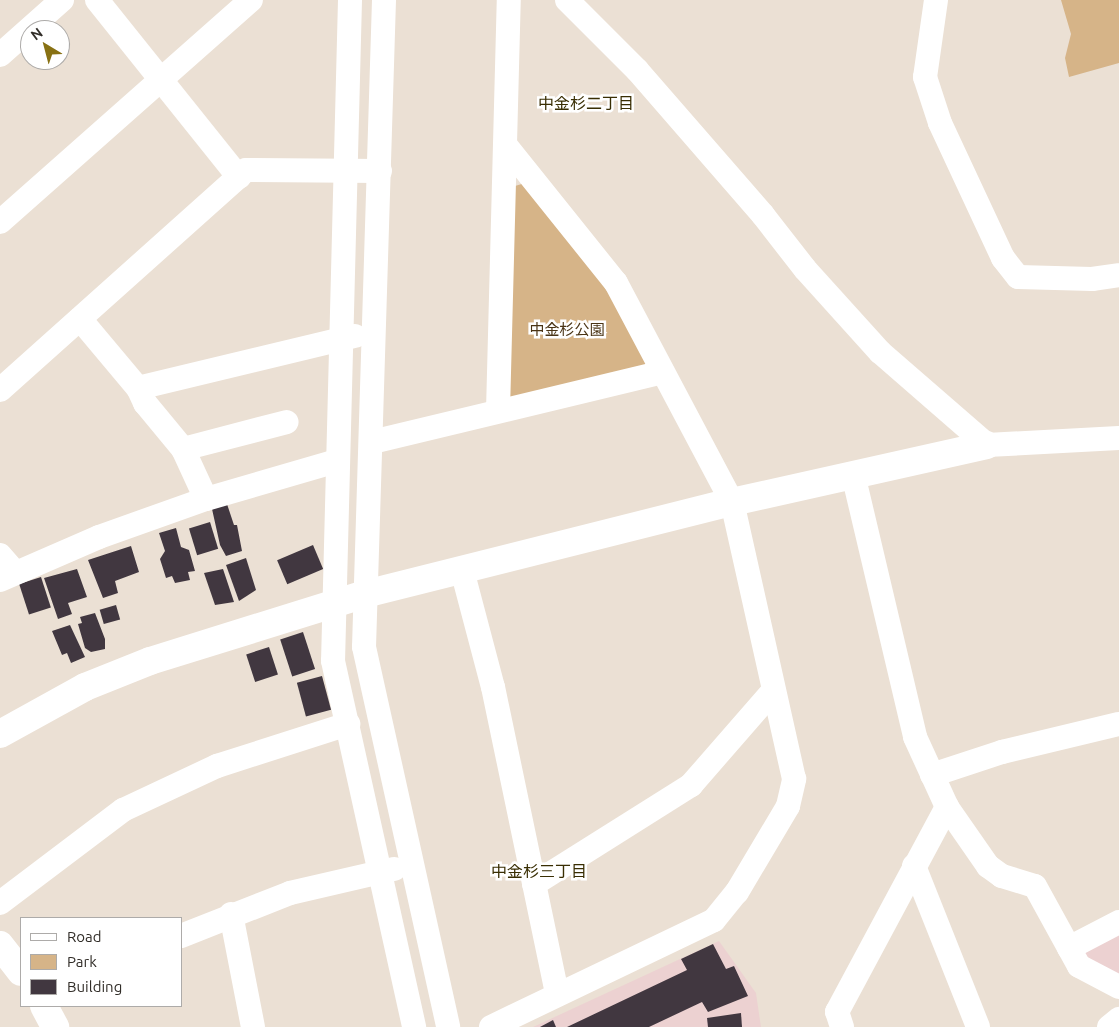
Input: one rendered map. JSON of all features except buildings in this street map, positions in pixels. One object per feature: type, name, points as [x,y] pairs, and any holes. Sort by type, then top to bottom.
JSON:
[{"type":"street","points":[[0,55],[62,0]]},
{"type":"street","points":[[97,0],[238,177]]},
{"type":"street","points":[[0,222],[251,0]]},
{"type":"street","points":[[350,0],[344,171],[342,337],[337,461],[333,661],[414,1027]]},
{"type":"street","points":[[384,0],[380,171],[372,335],[372,442],[364,594],[364,647],[448,1027]]},
{"type":"street","points":[[498,411],[507,147],[509,0]]},
{"type":"street","points":[[567,0],[637,70],[763,215],[805,269],[880,352],[987,445]]},
{"type":"street","points":[[936,0],[925,77],[944,132],[1003,258],[1018,277],[1092,279],[1119,275]]},
{"type":"street","points":[[491,1027],[714,920],[737,892],[788,806],[792,788],[790,757],[732,502],[616,283],[507,147]]},
{"type":"street","points":[[0,390],[246,170],[380,171]]},
{"type":"street","points":[[80,319],[138,388],[145,403],[182,449],[206,499]]},
{"type":"street","points":[[138,388],[342,337],[372,335]]},
{"type":"street","points":[[372,442],[663,372]]},
{"type":"street","points":[[182,449],[287,422]]},
{"type":"street","points":[[0,734],[84,687],[140,665],[364,594],[732,502],[987,445],[1119,438]]},
{"type":"street","points":[[5,569],[206,499],[337,461]]},
{"type":"street","points":[[853,474],[915,738],[947,808],[988,866],[1002,876],[1035,886],[1079,966],[1119,987]]},
{"type":"street","points":[[462,570],[493,687],[557,994]]},
{"type":"street","points":[[534,884],[691,785],[774,691]]},
{"type":"street","points":[[0,903],[123,810],[217,766],[348,724]]},
{"type":"street","points":[[932,775],[1002,752],[1119,724]]},
{"type":"street","points":[[842,1027],[837,1012],[914,866],[947,808]]},
{"type":"street","points":[[182,936],[231,914],[290,893],[412,865]]},
{"type":"street","points":[[914,866],[978,1027]]},
{"type":"street","points":[[231,914],[253,1027]]},
{"type":"street","points":[[1069,948],[1119,922]]},
{"type":"street","points":[[0,945],[20,971]]},
{"type":"street","points":[[1108,1027],[1119,1019]]},
{"type":"shaded area","points":[[1119,929],[1119,978],[1080,952]]},
{"type":"shaded area","points":[[719,941],[756,993],[761,1027],[533,1027]]},
{"type":"green space","points":[[1061,0],[1119,0],[1119,63],[1069,77],[1065,58],[1071,34]]},
{"type":"green space","name":"中金杉公園","points":[[525,183],[606,284],[648,360],[642,369],[509,399],[515,186]]},
{"type":"district","name":"中金杉二丁目","points":[[586,103]]},
{"type":"district","name":"中金杉三丁目","points":[[539,871]]}]
